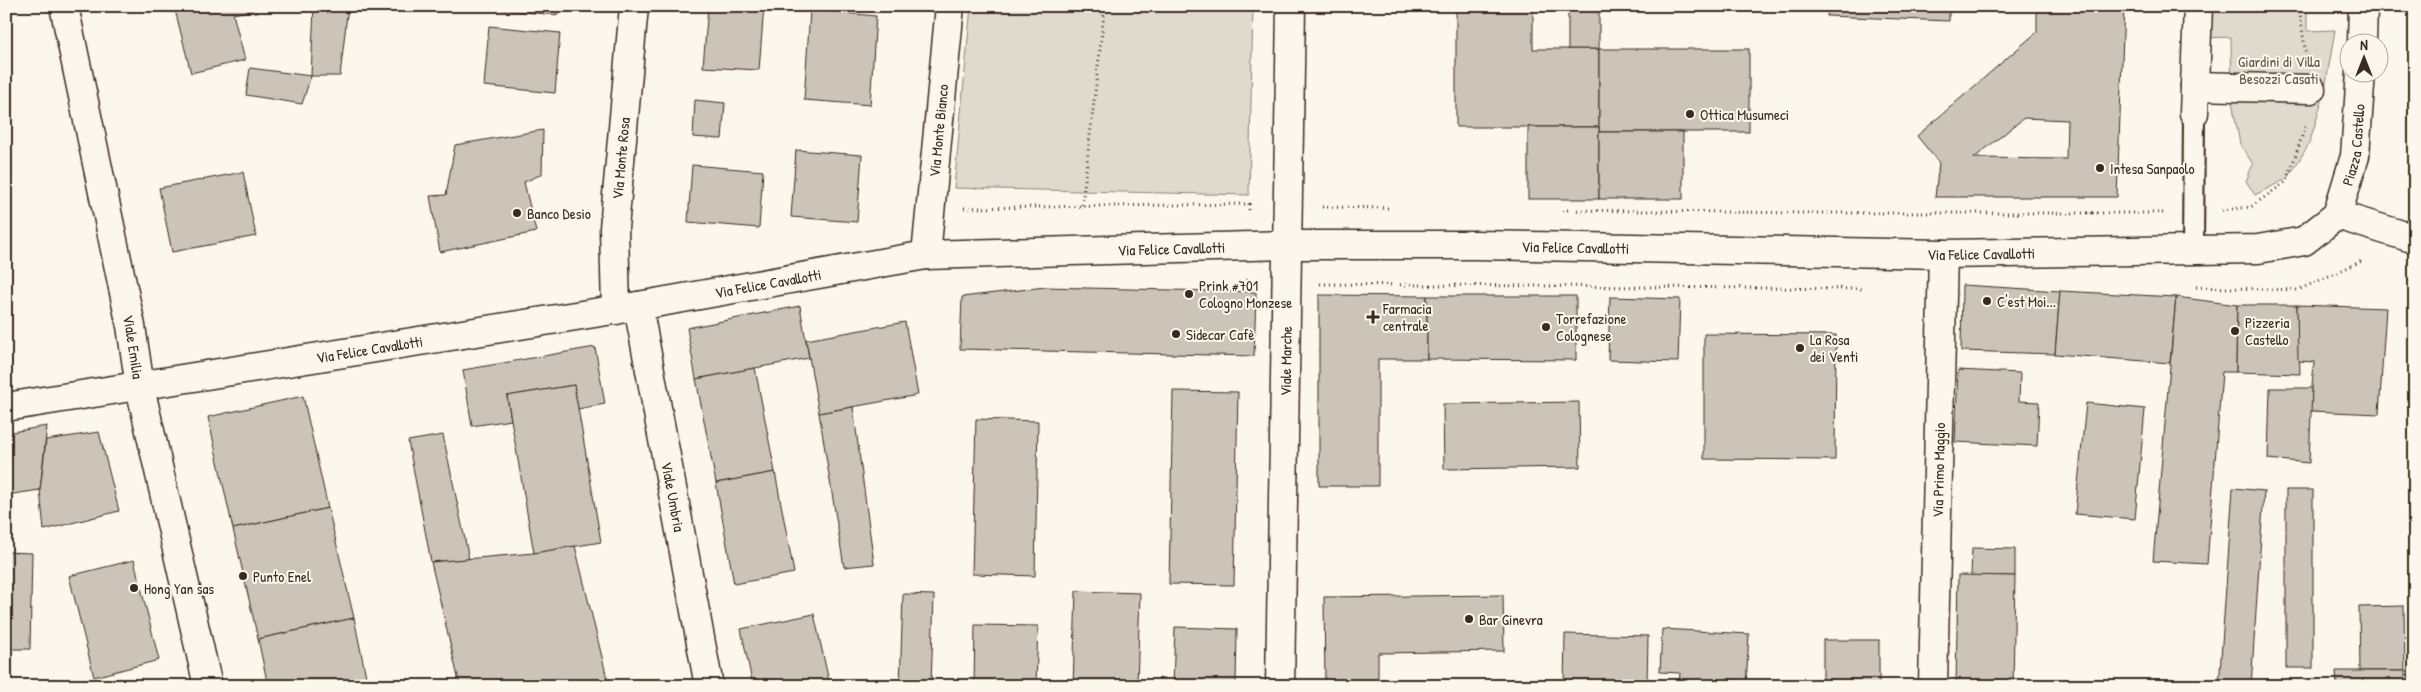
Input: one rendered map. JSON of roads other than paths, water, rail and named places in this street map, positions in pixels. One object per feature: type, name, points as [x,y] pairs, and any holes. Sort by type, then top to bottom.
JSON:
[{"type":"street","name":"Viale Emilia","points":[[64,6],[131,326],[140,387],[208,686]]},
{"type":"street","name":"Via Monte Rosa","points":[[627,308],[614,228],[634,6]]},
{"type":"street","name":"Via Monte Bianco","points":[[926,255],[932,209],[950,6]]},
{"type":"street","name":"Viale Marche","points":[[1280,686],[1291,6]]},
{"type":"street","points":[[2194,113],[2198,6]]},
{"type":"street","points":[[2362,32],[2363,6]]},
{"type":"street","name":"Piazza Castello","points":[[2337,215],[2355,156],[2359,82]]},
{"type":"street","points":[[2195,86],[2311,89]]},
{"type":"street","name":"Via Felice Cavallotti","points":[[6,407],[627,308],[926,255],[1287,245],[1485,245],[1943,254],[2258,249],[2304,241],[2337,215]]},
{"type":"street","points":[[2337,215],[2415,239]]},
{"type":"street","name":"Via Primo Maggio","points":[[1933,686],[1943,254]]},
{"type":"street","name":"Viale Umbria","points":[[627,308],[709,686]]},
{"type":"lane","points":[[2193,250],[2194,113]]},
{"type":"place","name":"Ottica Musumeci","points":[[1690,114]]},
{"type":"place","name":"Intesa Sanpaolo","points":[[2100,168]]},
{"type":"place","name":"Banco Desio","points":[[517,213]]},
{"type":"place","name":"Prink #701 Cologno Monzese","points":[[1189,294]]},
{"type":"place","name":"C'est Moi...","points":[[1987,301]]},
{"type":"place","name":"Farmacia centrale","points":[[1373,317]]},
{"type":"place","name":"Torrefazione Colognese","points":[[1546,327]]},
{"type":"place","name":"Pizzeria Castello","points":[[2235,331]]},
{"type":"place","name":"Sidecar Cafè","points":[[1176,334]]},
{"type":"place","name":"La Rosa dei Venti","points":[[1800,348]]},
{"type":"place","name":"Punto Enel","points":[[243,576]]},
{"type":"place","name":"Hong Yan sas","points":[[134,588]]},
{"type":"place","name":"Bar Ginevra","points":[[1469,619]]},
{"type":"park label","name":"Giardini di Villa Besozzi Casati","points":[[2279,70]]}]
